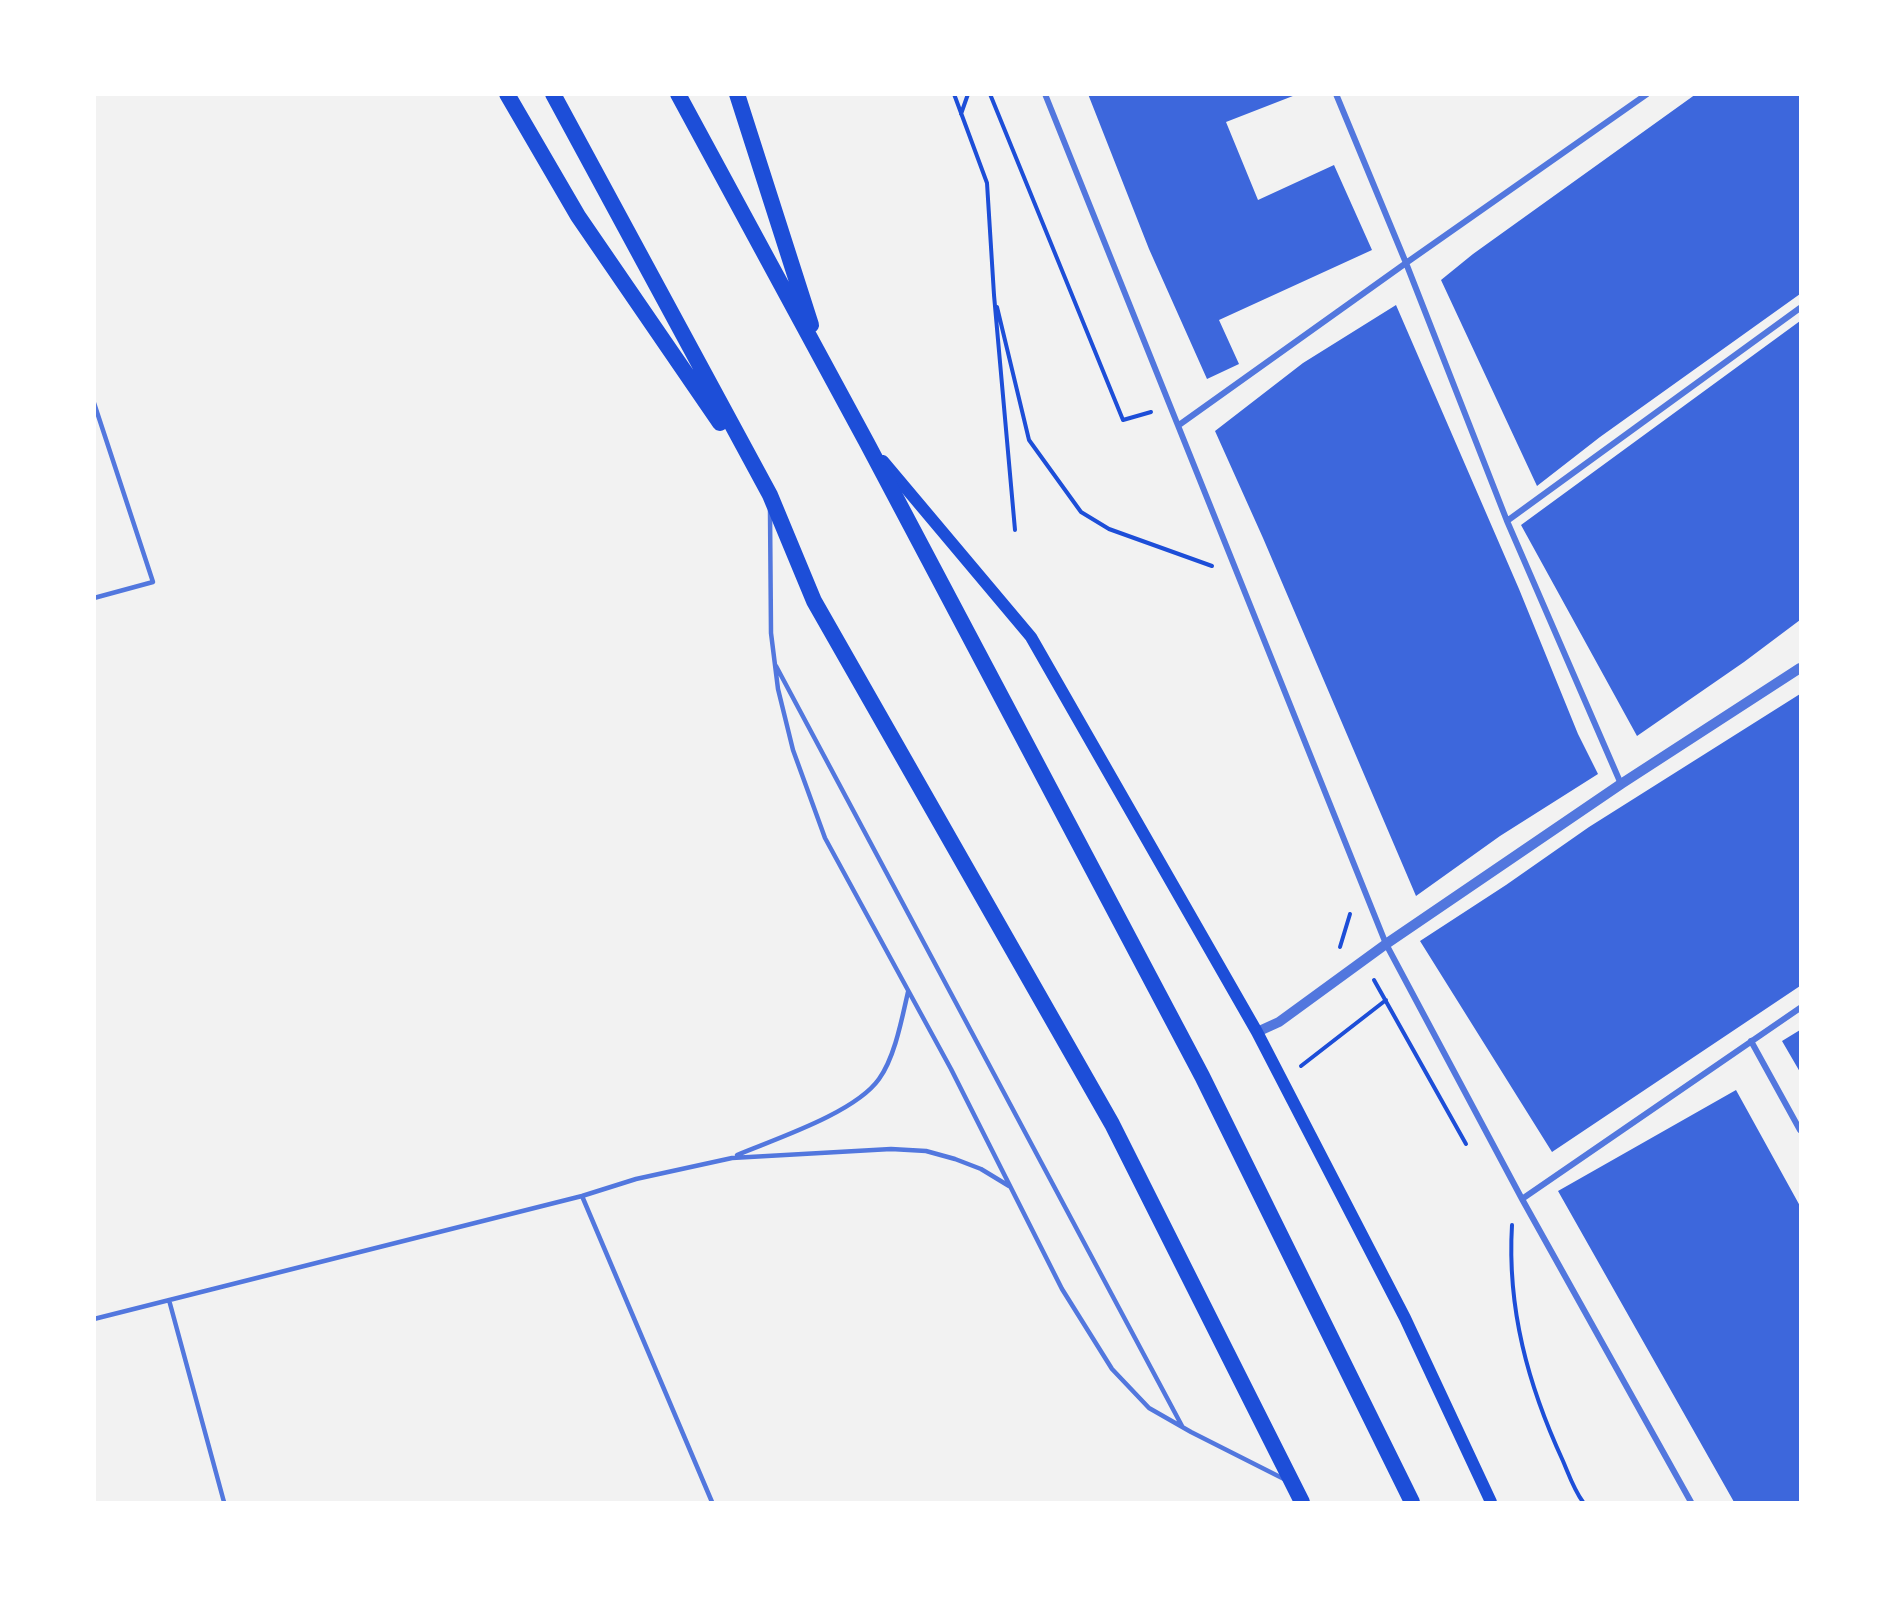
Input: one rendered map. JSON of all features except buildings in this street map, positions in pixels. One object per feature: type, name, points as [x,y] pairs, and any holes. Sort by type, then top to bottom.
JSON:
[{"type":"highway","points":[[507,94],[579,216],[770,495]]},
{"type":"highway","points":[[553,94],[770,495],[814,600],[1112,1124],[1302,1503]]},
{"type":"highway","points":[[678,94],[867,443],[1202,1076],[1412,1503]]},
{"type":"highway","points":[[737,94],[823,363]]},
{"type":"main road","points":[[867,443],[1031,637],[1257,1032],[1405,1318],[1491,1503]]},
{"type":"street","points":[[1045,94],[1386,944],[1522,1199],[1690,1503]]},
{"type":"street","points":[[1336,94],[1406,263],[1507,521],[1621,784]]},
{"type":"street","points":[[1179,425],[1647,94]]},
{"type":"street","points":[[1507,521],[1800,308]]},
{"type":"street","points":[[1257,1032],[1279,1022],[1386,944],[1621,784],[1800,668]]},
{"type":"street","points":[[1522,1199],[1800,1008]]},
{"type":"street","points":[[1751,1041],[1800,1130]]},
{"type":"lane","points":[[94,403],[153,582],[94,598]]},
{"type":"lane","points":[[770,495],[771,633],[778,689],[793,750],[825,838],[951,1069],[1062,1289],[1112,1369],[1149,1408],[1183,1428],[1292,1483]]},
{"type":"lane","points":[[775,663],[1183,1428]]},
{"type":"lane","points":[[732,1158],[844,1109],[863,1095],[879,1079],[889,1058],[909,991]]},
{"type":"lane","points":[[94,1318],[582,1196],[636,1179],[732,1158],[891,1149],[926,1151],[981,1169],[1010,1187]]},
{"type":"lane","points":[[582,1196],[712,1503]]},
{"type":"lane","points":[[169,1300],[224,1503]]},
{"type":"path","points":[[954,94],[987,183],[994,295],[1015,530]]},
{"type":"path","points":[[961,114],[968,94]]},
{"type":"path","points":[[990,94],[1123,420],[1157,410]]},
{"type":"path","points":[[994,295],[1029,440],[1081,512],[1109,529],[1216,566]]},
{"type":"path","points":[[1337,956],[1352,903]]},
{"type":"path","points":[[1301,1066],[1386,1000]]},
{"type":"path","points":[[1512,1218],[1510,1261],[1516,1319],[1530,1375],[1552,1438],[1582,1503]]}]
